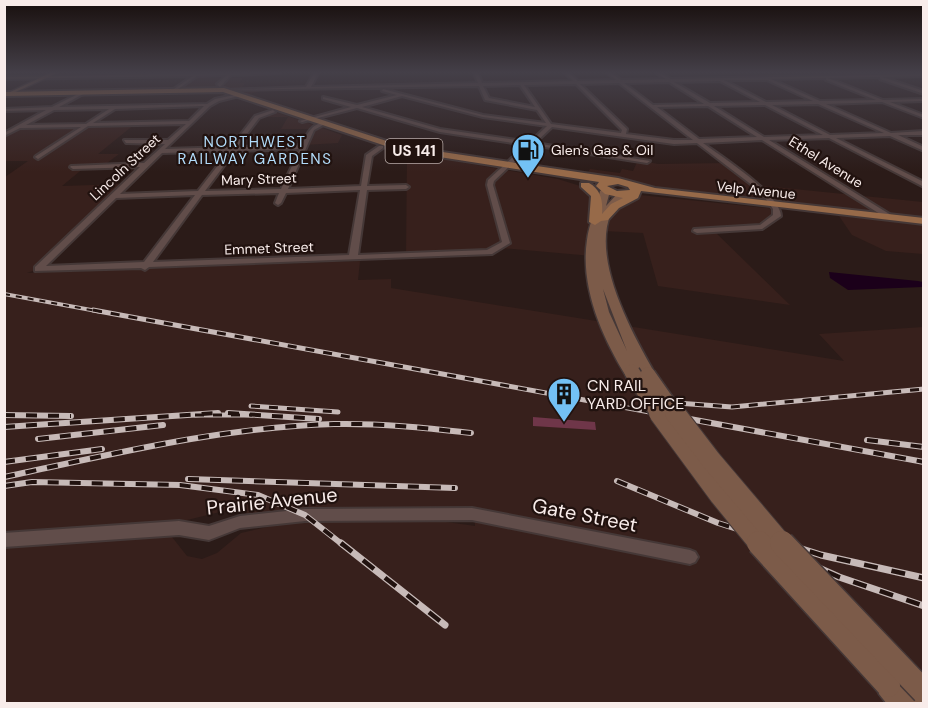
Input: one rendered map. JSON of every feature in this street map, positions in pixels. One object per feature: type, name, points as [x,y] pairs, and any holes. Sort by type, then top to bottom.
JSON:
[{"type":"main road","name":"US 141","points":[[261,106],[405,149],[605,187]]},
{"type":"main road","name":"US 141","points":[[267,106],[381,147],[605,187]]},
{"type":"main road","points":[[558,179],[583,185],[594,191],[600,220]]},
{"type":"main road","points":[[605,187],[624,182],[631,192]]},
{"type":"main road","points":[[605,187],[631,192]]},
{"type":"main road","name":"Velp Avenue","points":[[631,192],[924,221]]},
{"type":"main road","points":[[600,220],[631,192]]},
{"type":"street","points":[[5,134],[58,106]]},
{"type":"street","points":[[4,110],[159,106]]},
{"type":"street","name":"Lincoln Street","points":[[38,269],[207,106]]},
{"type":"street","points":[[278,203],[313,122],[357,106]]},
{"type":"street","points":[[357,106],[440,130],[647,161]]},
{"type":"street","points":[[445,106],[483,116],[674,141],[924,133]]},
{"type":"street","points":[[520,106],[538,109]]},
{"type":"street","points":[[536,106],[550,126]]},
{"type":"street","points":[[600,106],[624,130],[623,135]]},
{"type":"street","points":[[652,106],[763,191],[776,207],[777,216],[762,227],[697,231]]},
{"type":"street","name":"Ethel Avenue","points":[[711,106],[884,217]]},
{"type":"street","points":[[769,106],[924,185]]},
{"type":"street","points":[[829,106],[924,149]]},
{"type":"street","points":[[895,106],[924,117]]},
{"type":"street","points":[[38,157],[114,107]]},
{"type":"street","points":[[145,267],[257,117],[273,111]]},
{"type":"street","points":[[20,127],[190,122]]},
{"type":"street","points":[[503,167],[550,126]]},
{"type":"street","points":[[126,141],[169,142]]},
{"type":"street","points":[[161,151],[303,147]]},
{"type":"street","points":[[353,258],[369,155],[381,147]]},
{"type":"street","points":[[73,167],[145,165]]},
{"type":"street","name":"Emmet Street","points":[[38,269],[145,267],[489,252],[501,248],[506,243],[490,185],[503,167]]},
{"type":"street","name":"Mary Street","points":[[112,196],[406,187]]},
{"type":"street","points":[[605,187],[600,220],[591,247],[598,295],[621,355],[679,420],[750,511],[924,692]]},
{"type":"street","points":[[600,220],[610,204],[631,192]]},
{"type":"street","points":[[640,374],[677,440],[749,533],[897,694]]},
{"type":"street","name":"Prairie Avenue","points":[[4,540],[150,529],[179,528],[209,532],[240,522],[305,515],[472,514]]},
{"type":"street","name":"Gate Street","points":[[472,514],[690,557]]},
{"type":"shaded area","points":[[273,111],[342,135],[338,143],[304,145],[312,129],[281,129],[288,117],[257,117]]},
{"type":"shaded area","points":[[135,124],[98,154],[119,154],[103,166],[85,167],[62,186],[125,184],[38,269],[27,273],[360,261],[358,280],[391,279],[391,288],[844,361],[819,334],[923,327],[923,703],[5,703],[5,546],[155,535],[172,537],[187,556],[202,559],[217,553],[241,533],[284,523],[344,519],[432,520],[475,526],[474,508],[421,508],[250,513],[224,511],[179,522],[5,532],[5,177],[28,161],[5,161],[4,135],[20,127]]},
{"type":"shaded area","points":[[407,153],[558,179],[593,190],[592,256],[501,248],[489,252],[406,256]]},
{"type":"shaded area","points":[[638,160],[658,164],[727,163],[755,185],[923,202],[923,221],[584,178],[590,169],[620,173],[622,169],[633,171]]},
{"type":"shaded area","points":[[633,196],[777,209],[777,216],[762,227],[714,231],[790,305],[658,286],[643,233],[603,231],[604,218]]},
{"type":"shaded area","points":[[839,216],[923,224],[923,254],[886,251],[852,235]]},
{"type":"shaded area","points":[[829,272],[918,281],[923,282],[923,287],[848,290],[830,278]]},
{"type":"building","name":"CN RAIL YARD OFFICE","points":[[533,417],[595,422],[596,430],[533,426]]},
{"type":"railway","points":[[4,294],[102,312]]},
{"type":"railway","points":[[93,310],[666,415]]},
{"type":"railway","points":[[677,403],[732,407],[924,389]]},
{"type":"railway","points":[[251,406],[338,412]]},
{"type":"railway","points":[[4,427],[218,413]]},
{"type":"railway","points":[[228,413],[319,419]]},
{"type":"railway","points":[[657,413],[924,462]]},
{"type":"railway","points":[[4,415],[71,416]]},
{"type":"railway","points":[[195,415],[252,415]]},
{"type":"railway","points":[[4,477],[168,443],[292,426],[368,424],[471,433]]},
{"type":"railway","points":[[38,439],[163,425]]},
{"type":"railway","points":[[867,440],[924,447]]},
{"type":"railway","points":[[4,462],[102,449]]},
{"type":"railway","points":[[188,479],[455,488]]},
{"type":"railway","points":[[617,481],[718,523],[788,545]]},
{"type":"railway","points":[[4,486],[32,482],[180,485],[258,495],[305,515],[343,545]]},
{"type":"railway","points":[[341,543],[445,625]]},
{"type":"railway","points":[[783,543],[821,555],[924,578]]},
{"type":"railway","points":[[776,549],[839,577],[924,606]]},
{"type":"place","name":"Glen's Gas & Oil","points":[[528,179]]},
{"type":"place","name":"CN RAIL YARD OFFICE","points":[[564,423]]},
{"type":"district","name":"NORTHWEST RAILWAY GARDENS","points":[[255,150]]}]
